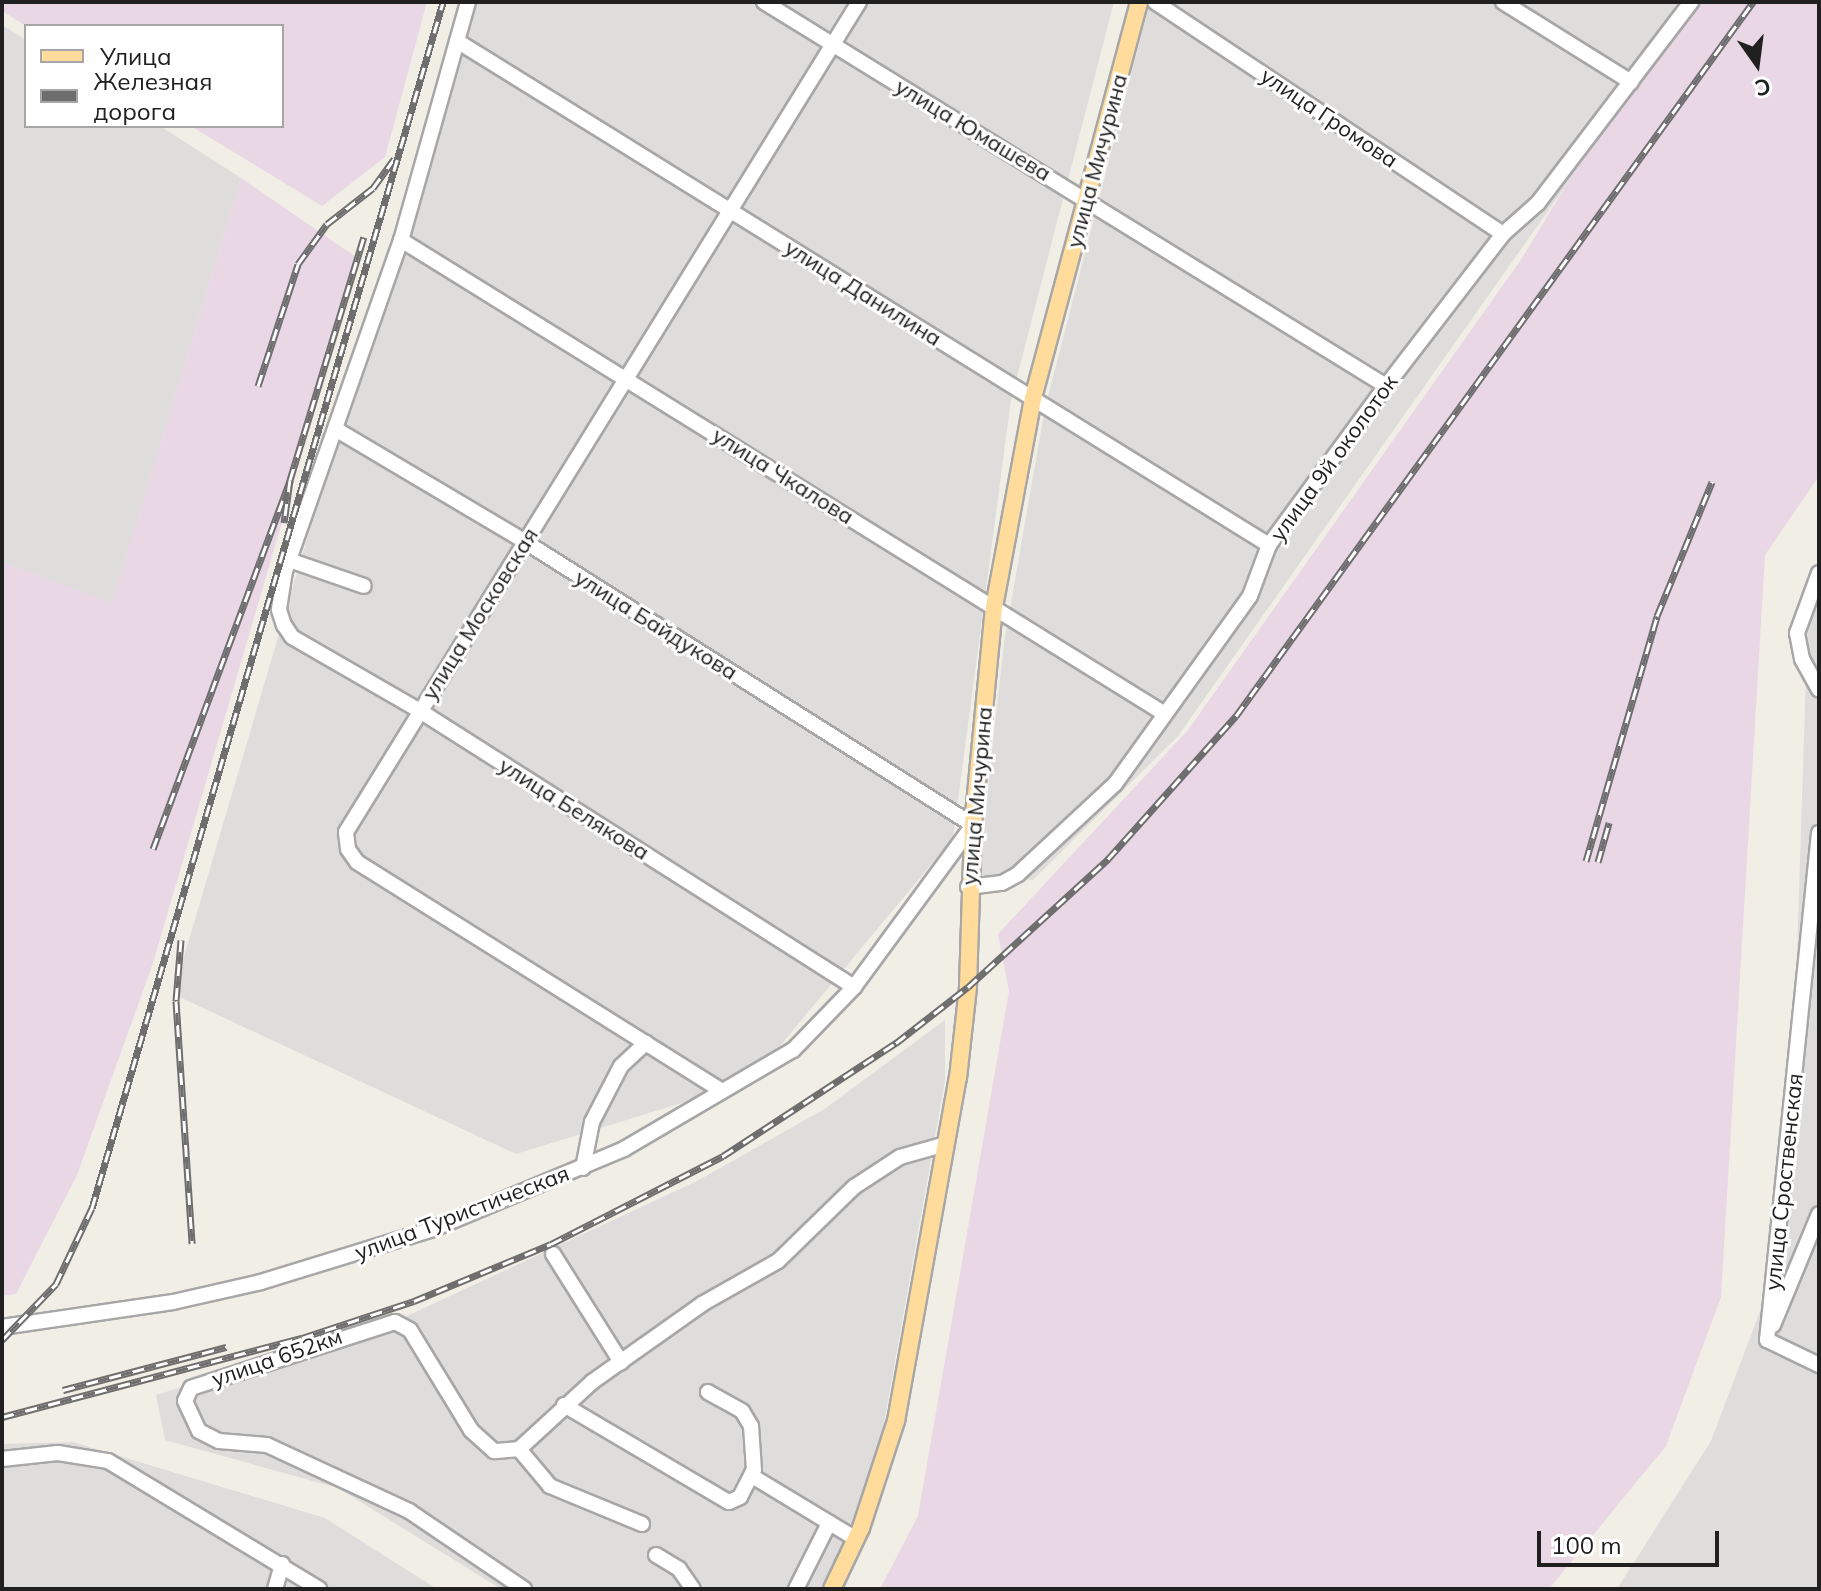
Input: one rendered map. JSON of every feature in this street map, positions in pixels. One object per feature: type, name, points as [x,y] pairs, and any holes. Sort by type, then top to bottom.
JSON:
[{"type":"main road","name":"улица Мичурина","points":[[832,1589],[856,1539],[896,1421],[942,1145],[958,1078],[968,987],[968,887],[994,607],[1033,398],[1139,2]]},
{"type":"street","points":[[364,586],[289,560],[401,240],[468,2]]},
{"type":"street","name":"улица Юмашева","points":[[764,2],[1386,386]]},
{"type":"street","name":"улица Московская","points":[[722,1091],[357,862],[348,849],[346,832],[859,2]]},
{"type":"street","name":"улица Громова","points":[[1155,2],[1503,234]]},
{"type":"street","points":[[1503,2],[1631,82]]},
{"type":"street","name":"улица 9й околоток","points":[[968,887],[1002,883],[1018,874],[1115,784],[1250,596],[1269,545],[1386,386],[1503,234],[1538,203],[1691,2]]},
{"type":"street","name":"улица Данилина","points":[[457,41],[1269,545]]},
{"type":"street","name":"улица Чкалова","points":[[401,240],[1165,714]]},
{"type":"street","name":"улица Байдукова","points":[[337,430],[524,541],[973,825]]},
{"type":"street","name":"улица Белякова","points":[[289,560],[279,610],[292,637],[420,711],[854,987]]},
{"type":"street","points":[[1819,573],[1797,633],[1802,659],[1819,690]]},
{"type":"street","name":"улица Туристическая","points":[[2,1327],[173,1302],[261,1282],[433,1229],[583,1168],[793,1050],[854,987],[973,825]]},
{"type":"street","name":"улица Сроственская","points":[[1767,1340],[1819,833]]},
{"type":"street","points":[[583,1168],[592,1122],[621,1066],[646,1043]]},
{"type":"street","points":[[642,1524],[550,1486],[519,1449],[564,1405],[621,1362],[702,1304],[778,1261],[854,1187],[900,1157],[942,1145]]},
{"type":"street","points":[[1819,1214],[1767,1340],[1819,1365]]},
{"type":"street","points":[[553,1254],[621,1362]]},
{"type":"street","name":"улица 652км","points":[[519,1449],[494,1451],[471,1430],[410,1330],[395,1322],[191,1388],[185,1401],[199,1431],[219,1441],[267,1445],[409,1511],[524,1589]]},
{"type":"street","points":[[564,1405],[720,1500],[740,1497],[752,1476],[751,1426],[742,1411],[708,1392]]},
{"type":"street","points":[[2,1459],[58,1453],[108,1461],[319,1589]]},
{"type":"street","points":[[752,1476],[856,1539]]},
{"type":"street","points":[[796,1589],[829,1523]]},
{"type":"street","points":[[656,1555],[679,1569],[693,1589]]},
{"type":"street","points":[[275,1589],[282,1564]]},
{"type":"shaded area","points":[[2,2],[427,2],[385,157],[322,206],[194,128],[284,128],[284,24],[24,25],[2,11]]},
{"type":"shaded area","points":[[465,2],[1114,2],[1011,400],[953,838],[750,1082],[516,1154],[173,994]]},
{"type":"shaded area","points":[[1150,2],[1683,2],[1593,147],[1178,736],[1033,880],[978,875],[1004,643],[1045,408]]},
{"type":"shaded area","points":[[1678,2],[1819,2],[1819,476],[1765,555],[1721,1297],[1666,1446],[1549,1589],[880,1589],[918,1516],[1009,991],[998,934],[1188,730],[1520,261]]},
{"type":"shaded area","points":[[2,25],[24,39],[24,128],[163,128],[241,178],[112,604],[2,562]]},
{"type":"shaded area","points":[[241,178],[359,259],[153,963],[77,1175],[16,1294],[2,1296],[2,562],[112,603]]},
{"type":"shaded area","points":[[1819,573],[1819,1589],[1617,1589],[1711,1441],[1788,1237],[1808,611]]},
{"type":"shaded area","points":[[945,1020],[945,1080],[878,1457],[854,1526],[821,1589],[501,1589],[338,1488],[165,1440],[156,1395],[392,1323],[697,1181],[823,1110]]},
{"type":"shaded area","points":[[73,1442],[325,1518],[437,1589],[2,1589],[2,1444]]},
{"type":"railway","points":[[2,1340],[56,1284],[92,1208],[443,2]]},
{"type":"railway","points":[[2,1417],[302,1338],[414,1301],[551,1244],[723,1156],[896,1043],[968,987],[1108,859],[1236,716],[1753,2]]},
{"type":"railway","points":[[258,386],[298,264],[327,224],[373,188],[394,159]]},
{"type":"railway","points":[[290,480],[364,237]]},
{"type":"railway","points":[[153,849],[290,480],[284,523]]},
{"type":"railway","points":[[1586,861],[1657,616],[1712,482]]},
{"type":"railway","points":[[1598,862],[1609,823]]},
{"type":"railway","points":[[181,940],[176,1001],[192,1243]]},
{"type":"railway","points":[[63,1390],[226,1347]]}]
